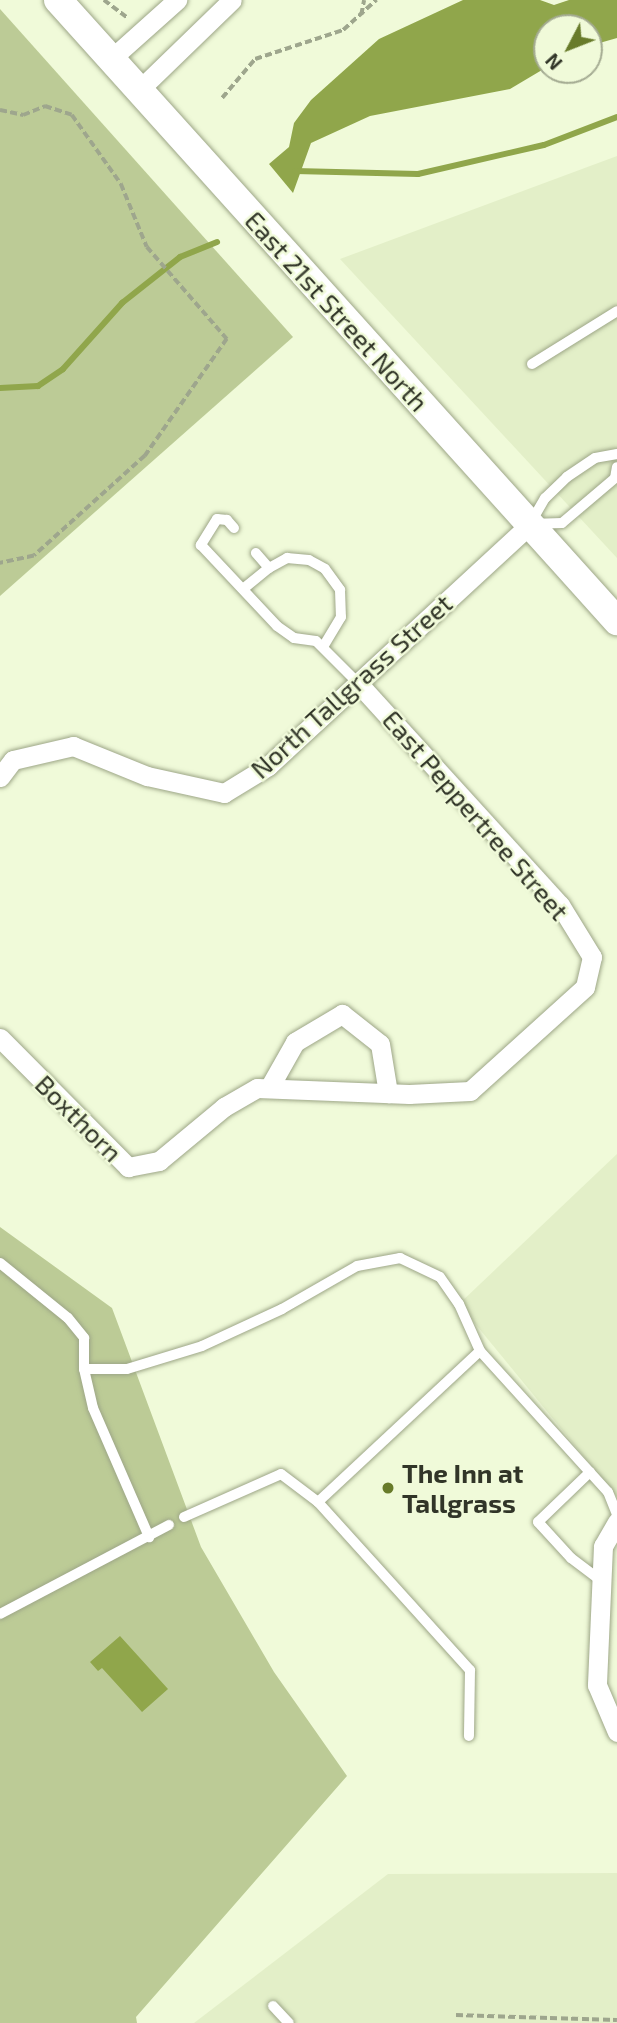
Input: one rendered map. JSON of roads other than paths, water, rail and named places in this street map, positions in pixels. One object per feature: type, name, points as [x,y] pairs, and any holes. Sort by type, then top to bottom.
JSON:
[{"type":"main road","name":"East 21st Street North","points":[[58,0],[617,621]]},
{"type":"street","points":[[111,59],[177,0]]},
{"type":"street","points":[[139,90],[232,0]]},
{"type":"street","name":"North Tallgrass Street","points":[[0,777],[13,760],[73,746],[147,776],[225,793],[268,766],[530,524]]},
{"type":"street","name":"East Peppertree Street","points":[[358,682],[560,905],[592,957],[585,987],[470,1091],[388,1093]]},
{"type":"street","points":[[342,1014],[380,1044],[388,1093],[269,1088],[295,1042],[342,1014]]},
{"type":"street","name":"Boxthorn","points":[[0,1038],[128,1167],[159,1161],[225,1107],[257,1088],[269,1088]]},
{"type":"street","points":[[617,1522],[603,1546],[597,1685],[617,1732]]},
{"type":"lane","points":[[532,364],[617,312]]},
{"type":"lane","points":[[530,524],[545,498],[566,477],[595,458],[617,454]]},
{"type":"lane","points":[[530,524],[562,523],[615,478],[617,467]]},
{"type":"lane","points":[[234,528],[227,520],[217,519],[201,545],[294,639],[316,640],[358,682]]},
{"type":"lane","points":[[256,553],[269,568]]},
{"type":"lane","points":[[243,589],[269,568],[287,558],[309,560],[325,569],[340,590],[341,617],[323,647]]},
{"type":"lane","points":[[84,1369],[127,1369],[202,1346],[282,1309],[357,1266],[400,1258],[440,1277],[480,1351],[608,1492],[617,1514]]},
{"type":"lane","points":[[0,1263],[68,1318],[84,1338],[84,1369],[93,1408],[149,1536]]},
{"type":"lane","points":[[318,1502],[480,1351]]},
{"type":"lane","points":[[590,1472],[538,1522],[571,1559],[600,1580]]},
{"type":"lane","points":[[184,1517],[281,1474],[318,1502],[470,1670],[469,1736]]},
{"type":"lane","points":[[0,1614],[169,1525]]},
{"type":"lane","points":[[273,2006],[289,2023]]},
{"type":"waterway","points":[[295,171],[418,174],[544,145],[617,117]]},
{"type":"waterway","points":[[0,388],[38,386],[63,369],[122,303],[180,257],[217,242]]},
{"type":"place","name":"The Inn at Tallgrass","points":[[388,1488]]}]
